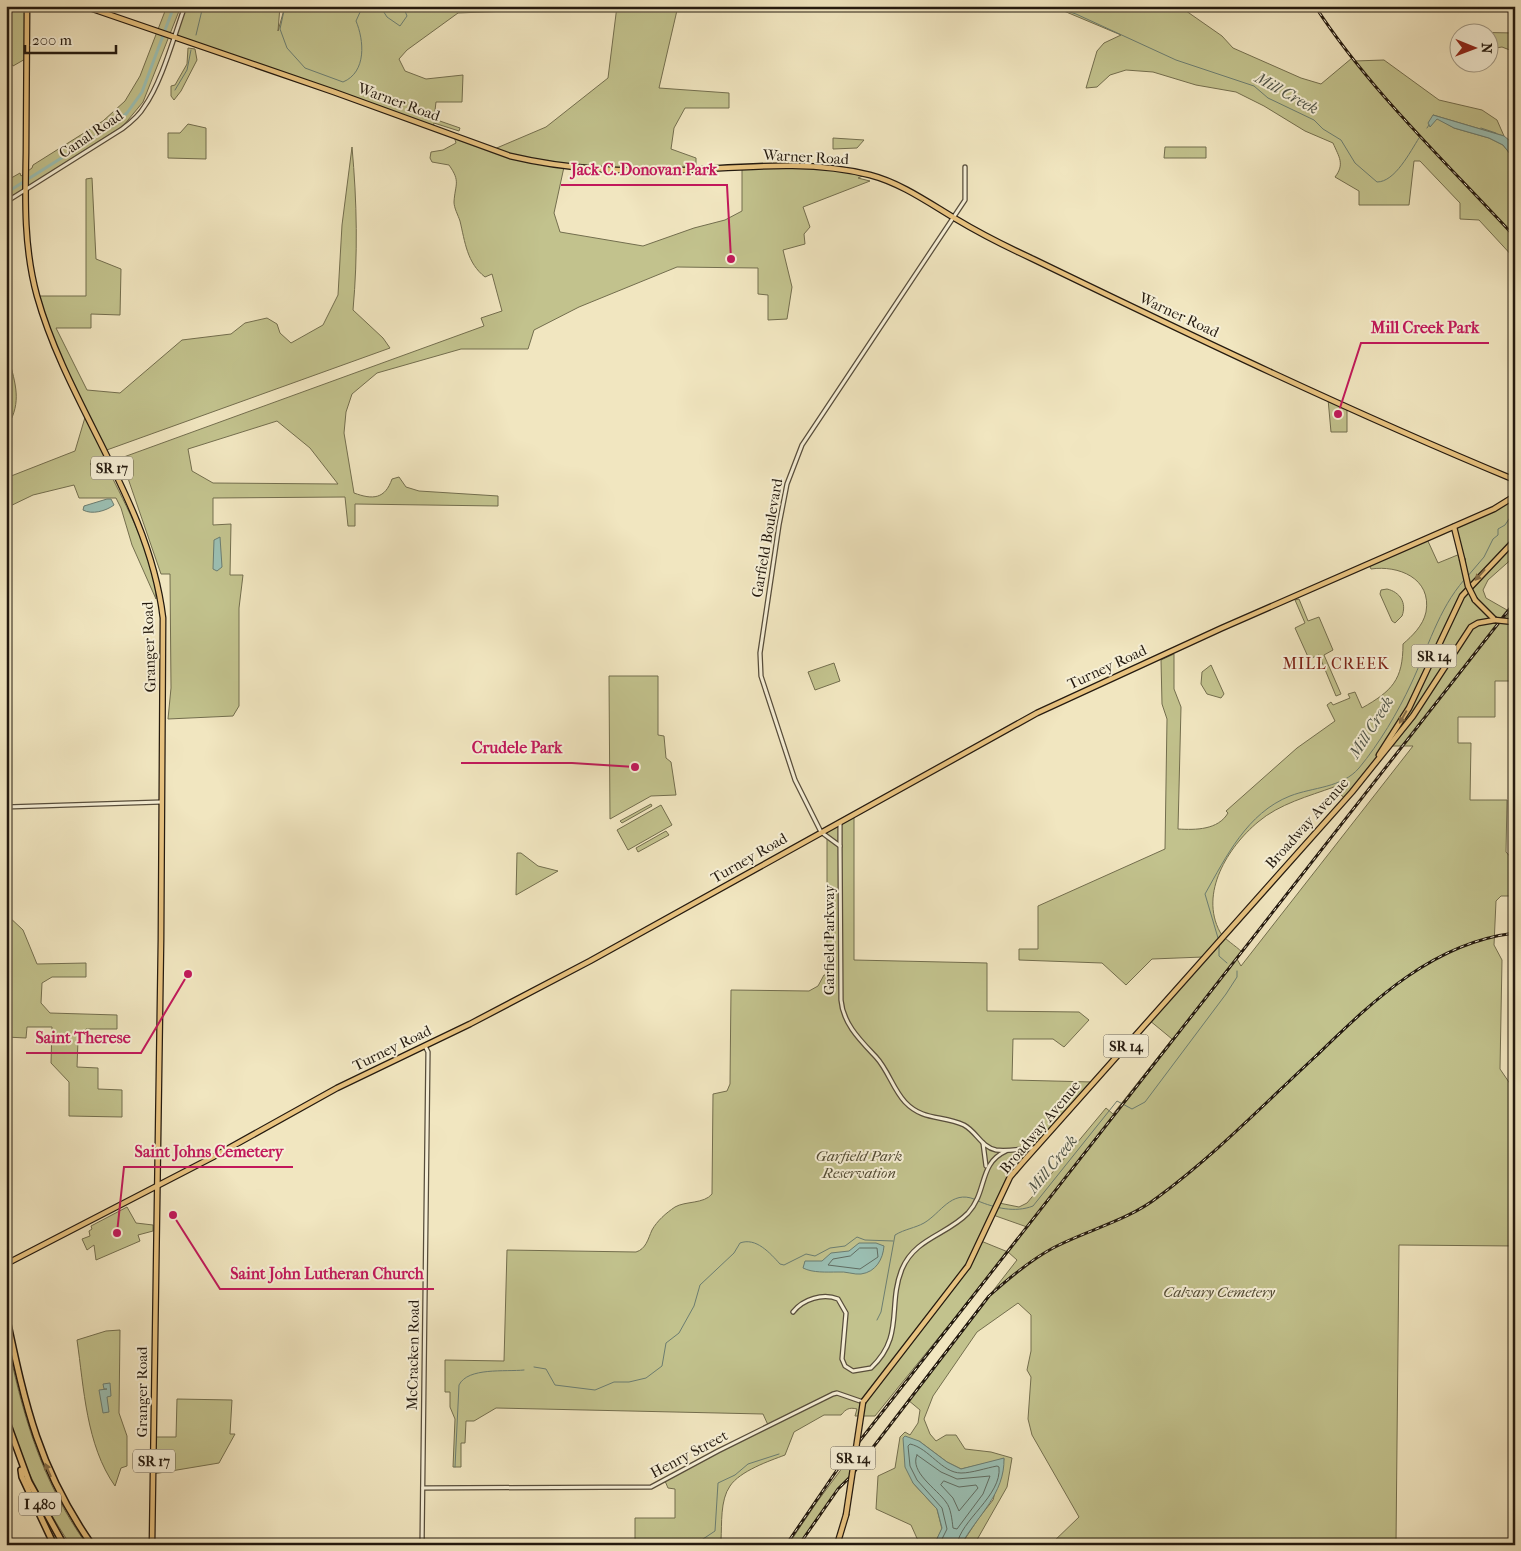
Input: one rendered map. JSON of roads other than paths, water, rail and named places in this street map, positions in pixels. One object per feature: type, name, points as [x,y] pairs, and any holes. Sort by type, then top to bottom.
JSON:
[{"type":"highway","name":"I 480","points":[[6,1315],[36,1438],[58,1490],[92,1545]]},
{"type":"highway","name":"I 480","points":[[6,1419],[35,1496],[64,1545]]},
{"type":"highway","points":[[20,1460],[22,1477],[54,1545]]},
{"type":"highway","points":[[80,1528],[96,1545]]},
{"type":"main road","name":"Granger Road","points":[[27,6],[25,187],[26,234],[29,262],[37,296],[51,336],[140,528],[156,574],[163,618],[152,1545]]},
{"type":"main road","name":"Warner Road","points":[[84,6],[510,156],[540,164],[591,170],[764,166],[840,169],[885,180],[917,195],[997,242],[1278,376],[1515,480]]},
{"type":"main road","name":"Turney Road","points":[[7,1264],[157,1186],[337,1088],[426,1046],[608,952],[1037,712],[1222,628],[1494,509],[1515,496]]},
{"type":"main road","points":[[1454,527],[1468,586],[1475,600],[1495,620]]},
{"type":"main road","name":"Broadway Avenue","points":[[1362,780],[1409,708],[1462,596],[1515,540]]},
{"type":"main road","name":"Broadway Avenue","points":[[862,1402],[968,1266],[1010,1177],[1362,780],[1413,716],[1465,633],[1478,623],[1495,620],[1514,622]]},
{"type":"main road","name":"SR 14","points":[[837,1545],[846,1515],[862,1402]]},
{"type":"street","name":"Canal Road","points":[[6,202],[25,187],[122,129],[145,107],[155,86],[172,36],[185,6]]},
{"type":"street","name":"Garfield Boulevard","points":[[821,832],[795,780],[760,665],[766,612],[787,484],[802,445],[965,200],[965,167]]},
{"type":"street","points":[[6,807],[162,802]]},
{"type":"street","name":"Garfield Parkway","points":[[840,822],[841,1000],[848,1022],[860,1042],[878,1058],[903,1100],[912,1109],[923,1116],[961,1124],[973,1130],[989,1148],[1006,1150],[1035,1148]]},
{"type":"street","points":[[821,832],[840,846]]},
{"type":"street","name":"McCracken Road","points":[[422,1545],[428,1054],[426,1046]]},
{"type":"street","points":[[793,1312],[804,1301],[822,1297],[838,1300],[846,1313],[842,1359],[845,1366],[853,1371],[871,1368],[887,1349],[892,1336],[898,1282],[907,1258],[928,1239],[955,1224],[968,1213],[978,1199],[984,1183],[986,1167],[983,1143]]},
{"type":"street","points":[[986,1167],[993,1158],[1006,1150]]},
{"type":"street","name":"Henry Street","points":[[423,1488],[651,1488],[718,1451],[833,1394],[842,1394],[862,1402]]},
{"type":"water","points":[[1433,115],[1504,136],[1515,145],[1515,160],[1503,145],[1489,138],[1454,128],[1437,119],[1430,127],[1428,123]]},
{"type":"water","points":[[111,499],[114,505],[99,512],[83,510],[84,506]]},
{"type":"water","points":[[220,537],[222,567],[217,571],[213,569],[214,540]]},
{"type":"water","points":[[859,1243],[876,1243],[884,1246],[878,1264],[871,1271],[859,1274],[820,1272],[803,1268],[805,1261],[822,1261],[831,1253],[849,1251]]},
{"type":"water","points":[[110,1383],[111,1396],[107,1397],[109,1412],[103,1413],[99,1390],[107,1389],[104,1389],[103,1384]]},
{"type":"water","points":[[905,1436],[919,1441],[947,1462],[961,1469],[1004,1458],[1000,1483],[995,1494],[961,1545],[934,1545],[942,1528],[937,1509],[913,1483],[905,1467],[903,1438]]},
{"type":"waterway","points":[[6,193],[112,126],[127,113],[142,92],[174,6]]},
{"type":"waterway","points":[[196,35],[203,6]]},
{"type":"waterway","name":"Mill Creek","points":[[285,6],[280,29],[287,48],[305,68],[343,82],[351,77],[360,63],[362,46],[356,21],[361,10],[369,6]]},
{"type":"waterway","name":"Mill Creek","points":[[380,6],[387,17],[400,26],[407,16],[403,6]]},
{"type":"waterway","name":"Mill Creek","points":[[1052,6],[1076,14],[1176,60],[1254,86],[1268,98],[1314,120],[1323,129],[1341,140],[1355,163],[1377,182],[1384,181],[1396,172],[1419,138]]},
{"type":"waterway","points":[[175,90],[187,70],[191,50]]},
{"type":"waterway","name":"Mill Creek","points":[[1481,128],[1496,133]]},
{"type":"waterway","name":"Mill Creek","points":[[1467,577],[1484,557],[1493,539],[1498,535],[1498,529],[1505,525],[1515,510]]},
{"type":"waterway","name":"Mill Creek","points":[[1218,938],[1205,894],[1230,851],[1250,825],[1275,804],[1290,796],[1344,780],[1359,768],[1374,749],[1394,717],[1411,684],[1440,617],[1464,580]]},
{"type":"waterway","name":"Mill Creek","points":[[1219,945],[1219,956],[1227,963]]},
{"type":"waterway","name":"Mill Creek","points":[[978,1201],[1005,1209],[1033,1206],[1117,1101],[1132,1109],[1145,1102],[1226,994],[1237,977],[1237,971]]},
{"type":"waterway","name":"Mill Creek","points":[[877,1320],[881,1312],[895,1235],[924,1223],[953,1200],[966,1197],[974,1199]]},
{"type":"waterway","points":[[534,1367],[546,1369],[555,1385],[595,1390],[614,1382],[629,1382],[646,1378],[662,1366],[666,1343],[679,1333],[694,1306],[700,1285],[734,1253],[740,1243],[752,1242],[757,1244],[780,1264],[784,1265],[806,1254],[815,1256],[830,1248],[845,1246],[857,1237],[865,1240],[893,1241]]},
{"type":"waterway","points":[[455,1467],[459,1385],[470,1375],[488,1371],[524,1370]]},
{"type":"waterway","name":"Mill Creek","points":[[694,1545],[715,1531],[718,1483],[735,1475],[748,1464],[779,1454]]},
{"type":"railway","points":[[1315,6],[1384,97],[1515,237]]},
{"type":"railway","points":[[786,1545],[837,1470],[1515,602]]},
{"type":"railway","points":[[799,1545],[838,1489],[851,1476],[989,1296],[1004,1283],[1044,1253],[1133,1213],[1158,1197],[1219,1147],[1359,1015],[1406,978],[1431,962],[1457,949],[1485,939],[1515,933]]},
{"type":"place","name":"Jack C. Donovan Park","points":[[731,259]]},
{"type":"place","name":"Mill Creek Park","points":[[1338,414]]},
{"type":"place","name":"Crudele Park","points":[[635,767]]},
{"type":"place","name":"Saint Therese","points":[[188,974]]},
{"type":"place","name":"Saint John Lutheran Church","points":[[173,1215]]},
{"type":"place","name":"Saint Johns Cemetery","points":[[117,1233]]},
{"type":"district","name":"MILL CREEK","points":[[1336,663]]},
{"type":"park label","name":"Garfield Park Reservation","points":[[859,1164]]},
{"type":"park label","name":"Calvary Cemetery","points":[[1219,1292]]}]
